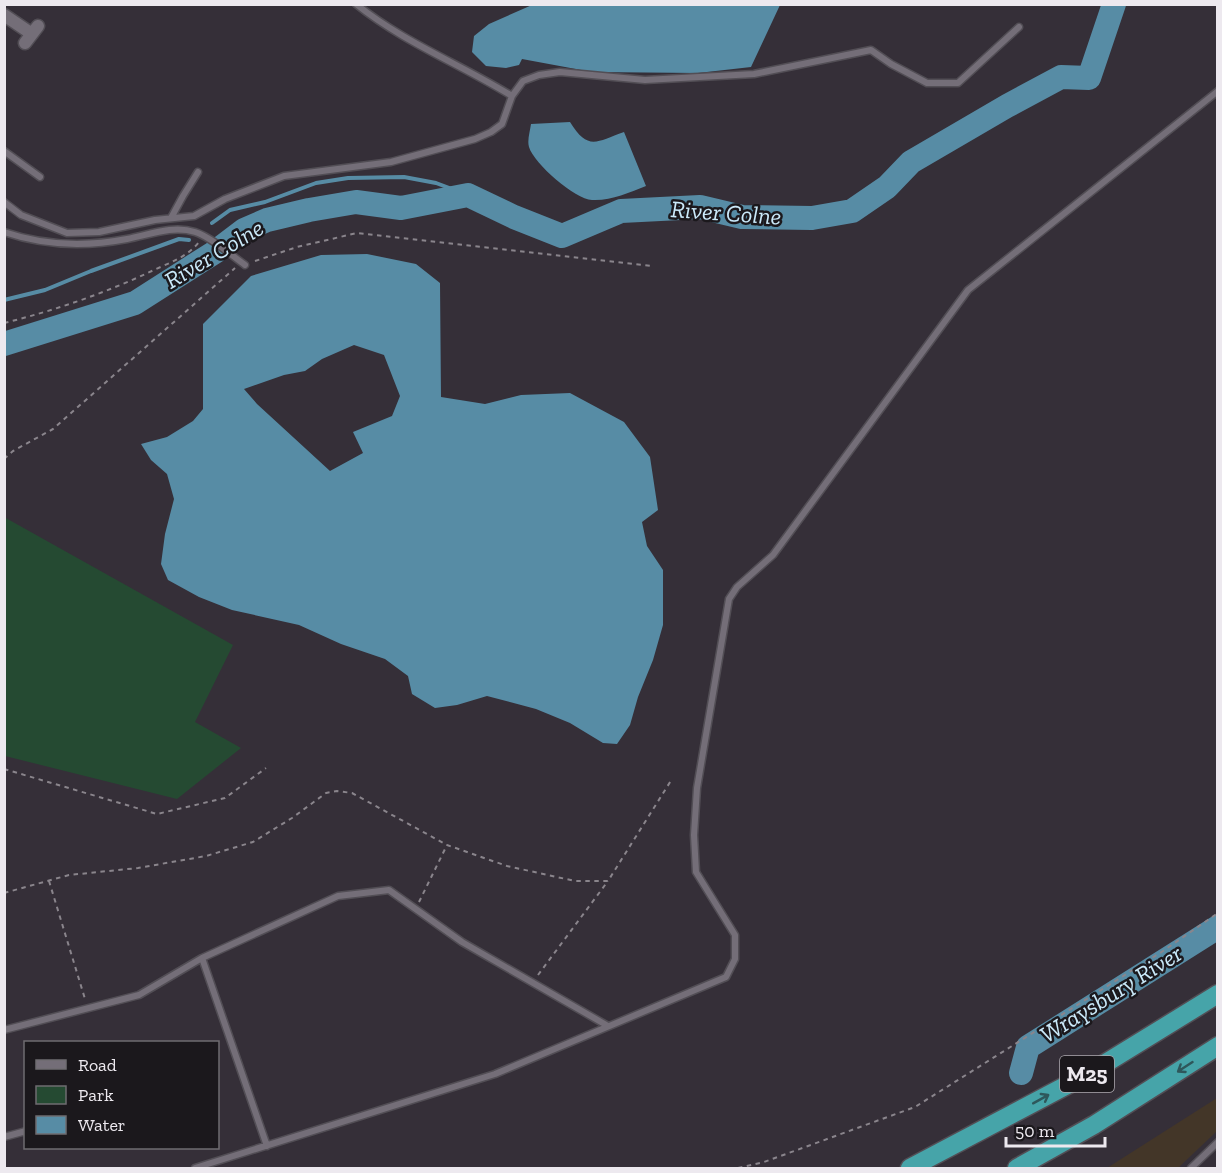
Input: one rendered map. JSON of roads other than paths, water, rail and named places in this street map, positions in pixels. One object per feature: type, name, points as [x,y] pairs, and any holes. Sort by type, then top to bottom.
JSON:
[{"type":"highway","name":"M25","points":[[910,1168],[1088,1074],[1218,994]]},
{"type":"highway","name":"M25","points":[[1017,1168],[1094,1125],[1218,1046]]},
{"type":"street","points":[[4,15],[31,34]]},
{"type":"lane","points":[[356,4],[374,19],[512,96]]},
{"type":"lane","points":[[4,202],[21,215],[67,233],[99,231],[194,216],[225,199],[284,176],[337,168],[370,166],[475,139],[502,124],[512,96],[523,81],[539,75],[560,72],[645,80],[754,74],[871,50],[891,64],[927,83],[958,83],[1019,27]]},
{"type":"lane","points":[[195,1168],[495,1074],[726,977],[735,959],[735,935],[696,872],[694,835],[697,788],[729,599],[737,587],[773,555],[968,290],[1218,91]]},
{"type":"lane","points":[[4,151],[40,177]]},
{"type":"lane","points":[[171,218],[198,172]]},
{"type":"lane","points":[[4,232],[27,240],[63,245],[97,244],[172,229],[194,231],[245,265]]},
{"type":"lane","points":[[4,1030],[139,995],[202,958],[338,896],[389,890],[462,942],[608,1026]]},
{"type":"lane","points":[[202,958],[267,1146]]},
{"type":"lane","points":[[4,1137],[24,1132]]},
{"type":"lane","points":[[1191,1168],[1218,1142]]},
{"type":"water","points":[[532,5],[780,5],[751,67],[698,73],[592,72],[522,59],[519,65],[506,68],[486,66],[472,52],[474,36],[489,24]]},
{"type":"water","points":[[570,122],[582,137],[593,142],[624,132],[646,186],[613,198],[592,200],[576,194],[556,180],[532,154],[528,139],[531,124]]},
{"type":"water","points":[[367,254],[416,264],[440,283],[441,397],[485,404],[521,395],[570,393],[624,422],[650,457],[658,510],[642,522],[647,546],[663,570],[663,625],[630,725],[617,744],[603,743],[570,723],[536,709],[487,696],[457,705],[435,708],[412,694],[408,676],[385,659],[341,644],[299,625],[232,610],[199,597],[168,580],[161,564],[165,534],[174,499],[167,474],[151,460],[141,444],[167,437],[193,421],[203,409],[203,324],[251,276],[321,255]],"holes":[[[354,345],[384,355],[400,396],[392,416],[353,432],[363,453],[330,471],[257,404],[244,389],[284,375],[305,371],[322,359]]]},
{"type":"waterway","name":"River Colne","points":[[4,344],[135,303],[215,252],[244,230],[267,220],[356,202],[401,208],[468,195],[562,236],[621,211],[700,207],[742,217],[812,218],[852,211],[887,187],[911,162],[1007,106],[1061,77],[1089,78],[1114,4]]},
{"type":"waterway","points":[[212,223],[230,210],[265,202],[316,183],[348,178],[404,177],[436,183],[468,195]]},
{"type":"waterway","points":[[4,300],[45,290],[179,239],[189,240]]},
{"type":"waterway","name":"Wraysbury River","points":[[1021,1073],[1028,1047],[1218,927]]}]
